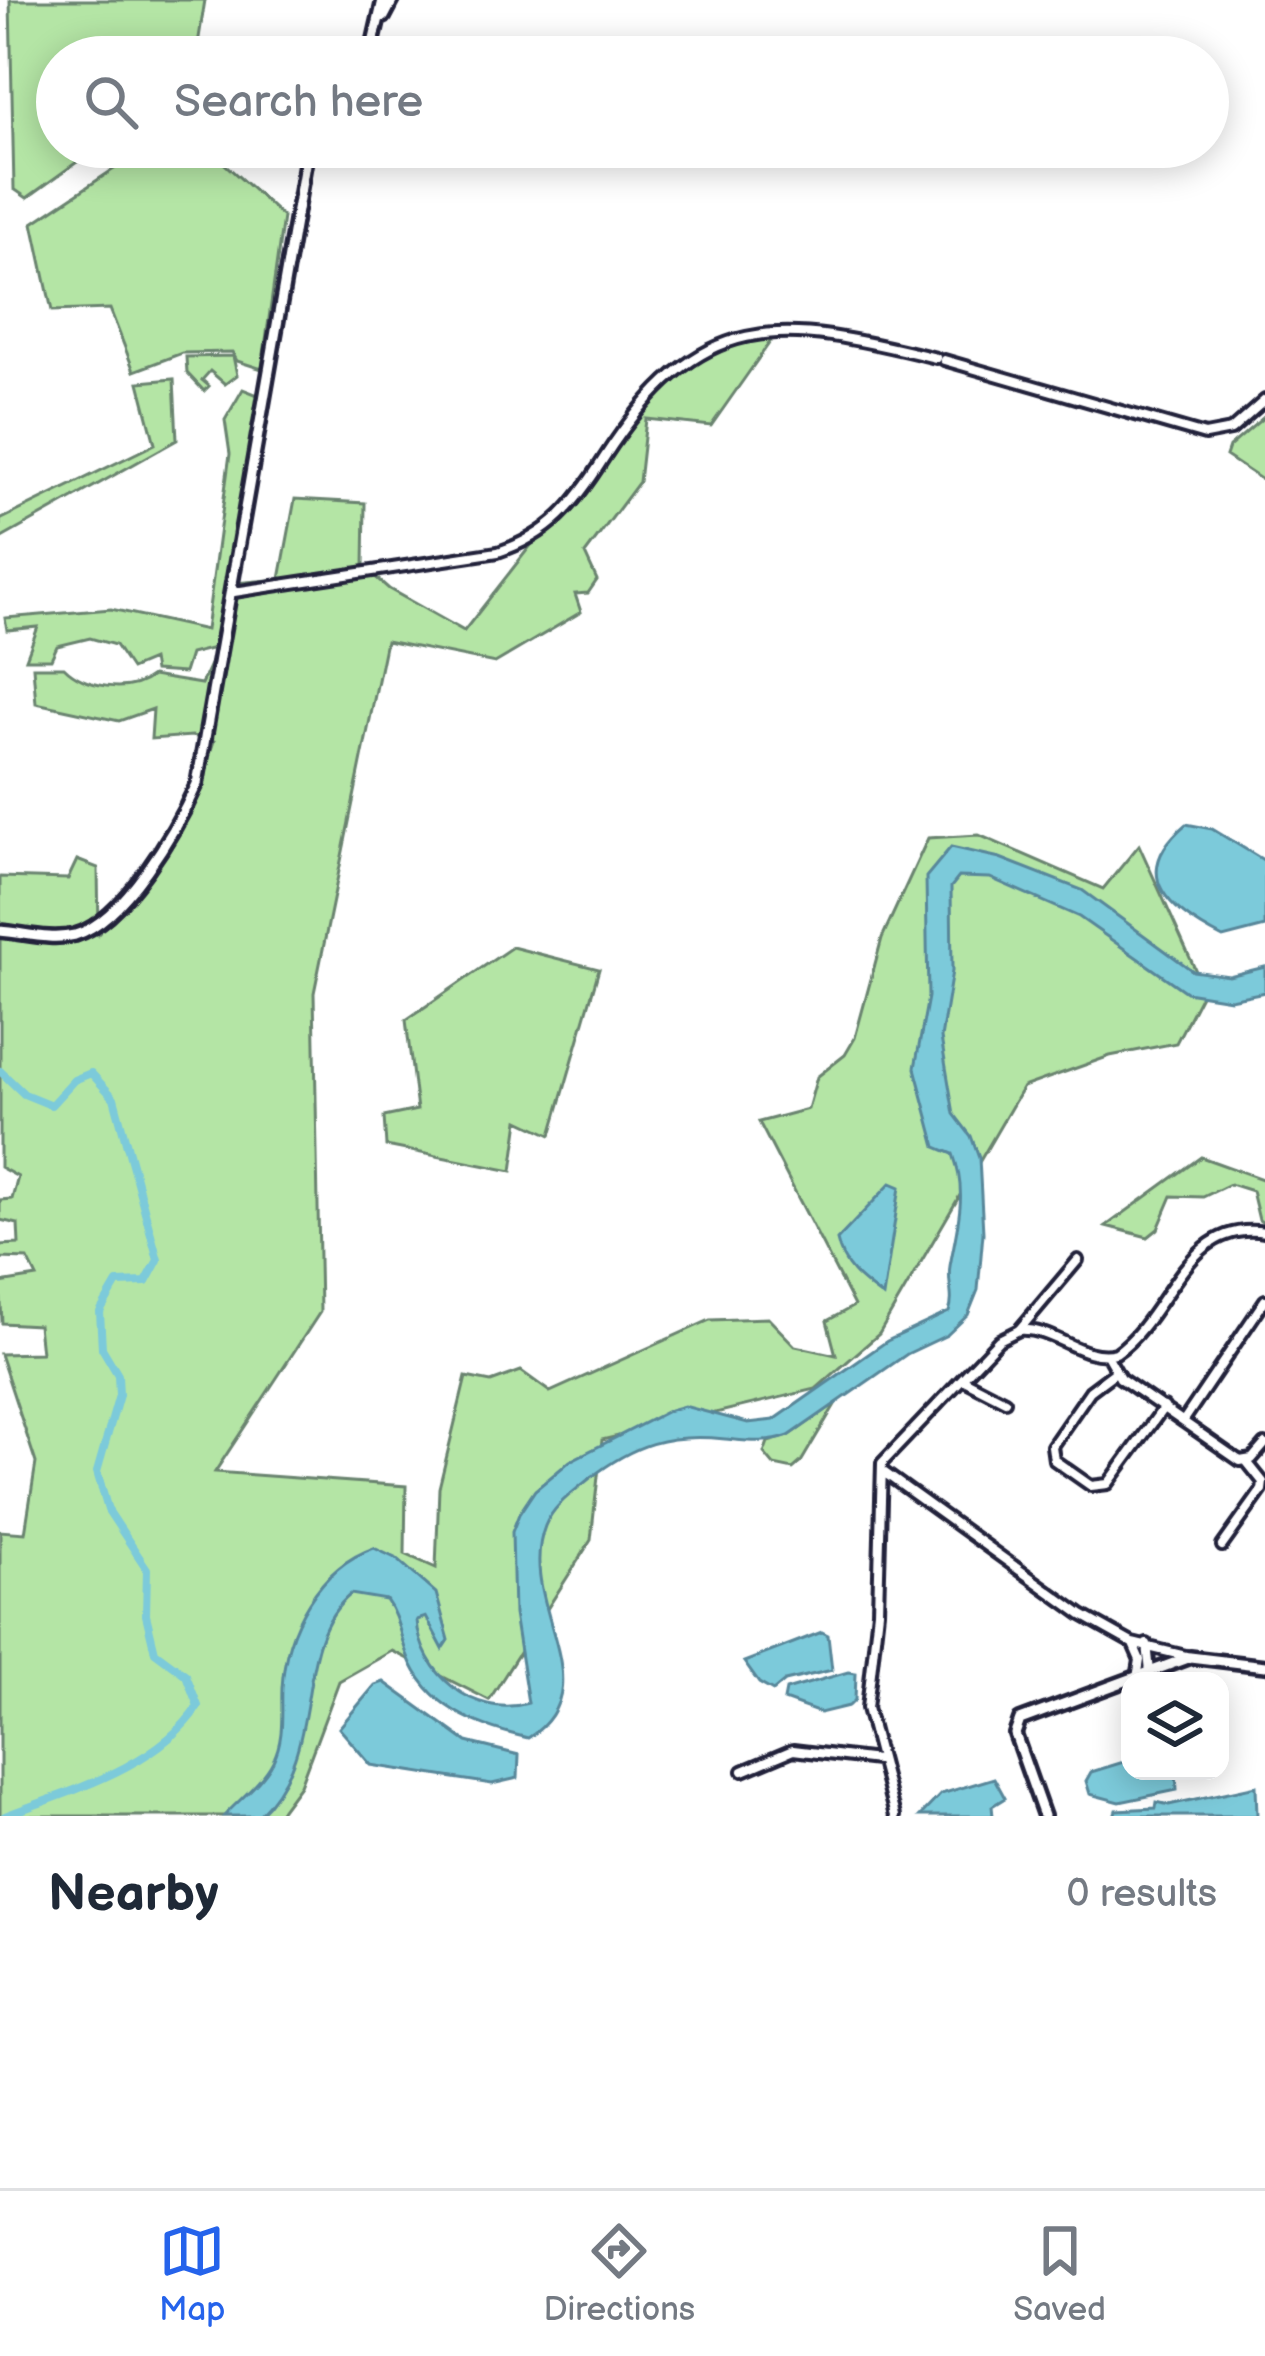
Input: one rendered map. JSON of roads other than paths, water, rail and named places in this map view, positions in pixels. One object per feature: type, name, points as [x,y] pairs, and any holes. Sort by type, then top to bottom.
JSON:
[{"type":"street","points":[[382,22],[383,0]]},
{"type":"street","points":[[377,36],[393,0]]},
{"type":"street","points":[[0,931],[48,938],[86,931],[112,909],[172,835],[202,768],[305,168]]},
{"type":"street","points":[[234,592],[498,552],[526,543],[576,502],[646,397],[682,364],[720,344],[793,329],[940,359],[1204,435],[1231,430],[1265,400]]},
{"type":"street","points":[[1019,1330],[1043,1331],[1107,1355],[1128,1345],[1210,1240],[1237,1230],[1265,1232]]},
{"type":"street","points":[[895,1816],[867,1708],[887,1453],[998,1340],[1019,1330],[1078,1260]]},
{"type":"street","points":[[1184,1420],[1265,1300]]},
{"type":"street","points":[[1107,1355],[1114,1373],[1247,1462],[1263,1483],[1222,1546]]},
{"type":"street","points":[[1114,1373],[1090,1391],[1052,1446],[1054,1460],[1091,1486],[1108,1484],[1163,1407]]},
{"type":"street","points":[[962,1379],[1005,1401]]},
{"type":"street","points":[[1247,1462],[1265,1444]]},
{"type":"street","points":[[882,1471],[1045,1590],[1132,1643],[1190,1657],[1265,1666]]},
{"type":"street","points":[[1132,1643],[1140,1660],[1138,1672]]},
{"type":"street","points":[[1147,1644],[1150,1672],[1190,1657]]},
{"type":"street","points":[[1044,1816],[1016,1734],[1020,1720],[1121,1684]]},
{"type":"street","points":[[743,1771],[793,1750],[877,1760]]},
{"type":"water","points":[[1186,824],[1212,829],[1265,861],[1265,927],[1223,938],[1172,904],[1157,875],[1159,860],[1168,842]]},
{"type":"water","points":[[951,847],[1000,858],[1082,890],[1193,971],[1229,976],[1265,967],[1265,992],[1230,999],[1186,992],[1079,917],[990,878],[959,877],[951,887],[952,971],[941,1038],[954,1114],[971,1136],[979,1158],[983,1233],[978,1290],[968,1315],[947,1335],[907,1354],[789,1436],[757,1441],[686,1438],[652,1444],[605,1467],[564,1500],[545,1526],[539,1555],[561,1668],[561,1693],[551,1717],[528,1738],[473,1720],[441,1701],[416,1673],[386,1600],[351,1594],[332,1616],[320,1641],[294,1760],[280,1789],[258,1816],[224,1816],[263,1776],[277,1752],[285,1666],[308,1603],[354,1557],[374,1548],[397,1559],[436,1593],[449,1640],[443,1649],[426,1617],[417,1620],[420,1639],[439,1674],[453,1687],[488,1704],[528,1703],[514,1614],[512,1532],[535,1490],[570,1461],[670,1410],[684,1406],[748,1423],[774,1420],[887,1341],[949,1312],[960,1183],[953,1154],[936,1147],[915,1068],[928,997],[926,877]]},
{"type":"water","points":[[891,1183],[900,1187],[883,1297],[848,1266],[837,1240]]},
{"type":"water","points":[[822,1632],[828,1635],[832,1670],[785,1681],[773,1691],[759,1683],[744,1662]]},
{"type":"water","points":[[856,1673],[855,1700],[849,1706],[820,1713],[784,1700],[786,1690]]},
{"type":"water","points":[[384,1682],[467,1742],[519,1755],[518,1778],[492,1784],[371,1765],[339,1728],[375,1685]]},
{"type":"water","points":[[1121,1763],[1121,1780],[1176,1780],[1177,1790],[1120,1802],[1090,1794],[1086,1781],[1091,1772]]},
{"type":"water","points":[[994,1778],[1005,1798],[992,1806],[993,1816],[920,1816],[941,1794]]},
{"type":"water","points":[[1256,1786],[1257,1816],[1114,1816],[1116,1810],[1156,1808],[1157,1802],[1169,1805]]},
{"type":"waterway","points":[[0,1071],[24,1094],[51,1105],[74,1080],[91,1073],[114,1098],[158,1260],[146,1282],[117,1283],[100,1312],[102,1348],[118,1375],[119,1395],[97,1472],[108,1510],[147,1569],[146,1615],[155,1652],[186,1675],[198,1706],[181,1727],[137,1761],[5,1816]]}]
